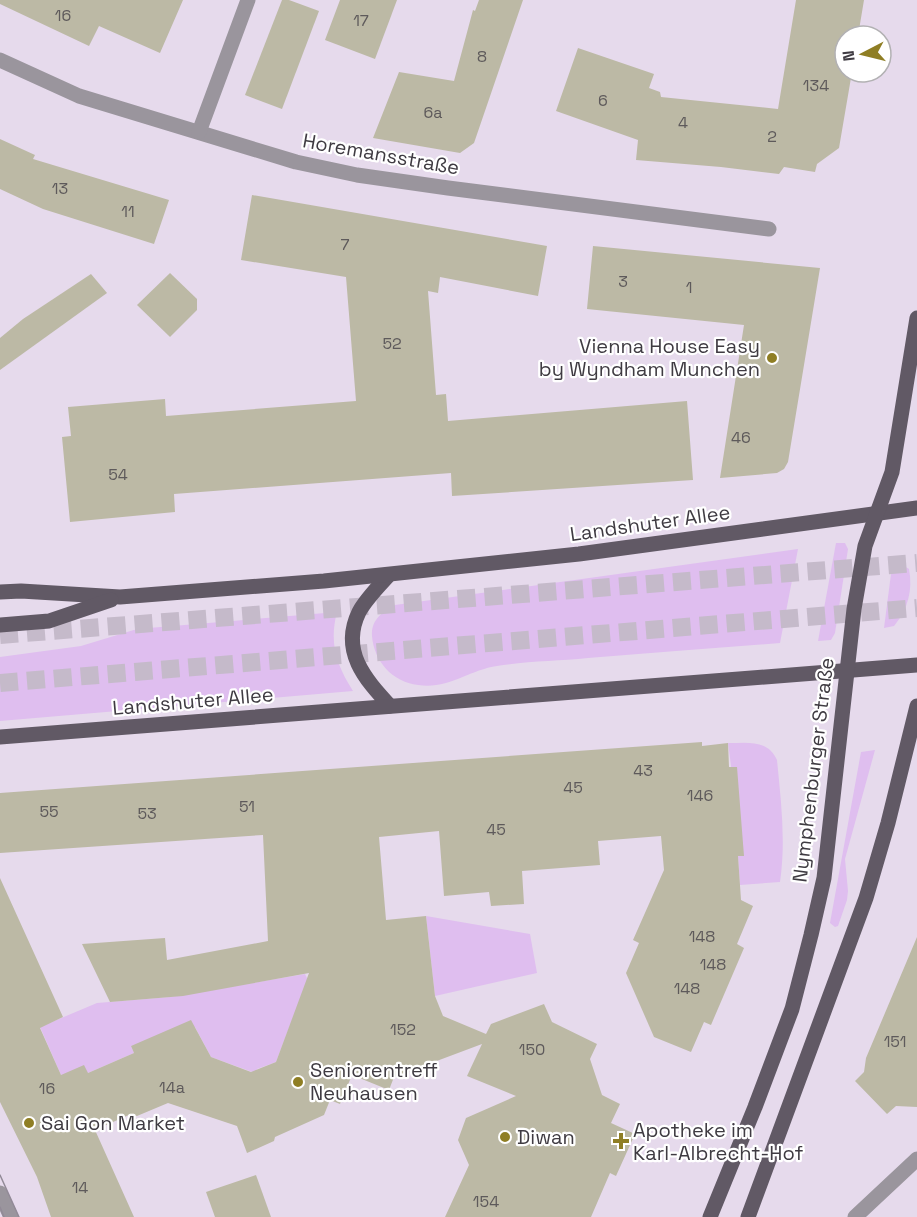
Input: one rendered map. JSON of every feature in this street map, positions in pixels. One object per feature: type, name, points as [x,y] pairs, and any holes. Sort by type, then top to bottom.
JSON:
[{"type":"main road","name":"Nymphenburger Straße","points":[[710,1217],[792,1009],[811,935],[824,878],[846,670],[865,546],[892,472],[917,318]]},
{"type":"main road","name":"Landshuter Allee","points":[[0,592],[21,591],[120,597],[389,575],[579,554],[917,508]]},
{"type":"main road","points":[[389,575],[360,610],[354,626],[352,643],[357,666],[367,682],[390,706]]},
{"type":"main road","name":"Landshuter Allee","points":[[0,625],[49,621],[120,597]]},
{"type":"main road","name":"Landshuter Allee","points":[[0,737],[917,664]]},
{"type":"main road","points":[[748,1217],[866,898],[888,823],[917,706]]},
{"type":"street","points":[[199,132],[248,0]]},
{"type":"street","name":"Horemansstraße","points":[[0,60],[79,96],[296,162],[357,175],[448,188],[769,229]]},
{"type":"street","points":[[855,1217],[917,1159]]},
{"type":"street","points":[[0,1193],[11,1217]]},
{"type":"shaded area","points":[[836,543],[845,543],[848,549],[835,633],[831,640],[818,641]]},
{"type":"shaded area","points":[[798,549],[780,643],[508,664],[429,686],[409,683],[393,675],[381,662],[373,645],[372,630],[375,621],[395,605]]},
{"type":"shaded area","points":[[904,566],[909,569],[910,577],[908,599],[903,613],[894,626],[884,628],[891,574],[898,567]]},
{"type":"shaded area","points":[[337,612],[334,644],[342,672],[353,691],[0,721],[0,657],[81,646],[137,629]]},
{"type":"shaded area","points":[[728,743],[763,745],[773,753],[777,760],[783,836],[780,882],[740,885],[738,856],[743,856]]},
{"type":"shaded area","points":[[875,750],[845,859],[847,900],[838,926],[835,927],[830,923],[861,752]]},
{"type":"shaded area","points":[[426,916],[530,934],[537,973],[435,996]]},
{"type":"shaded area","points":[[305,974],[331,1028],[310,1033],[290,1025],[276,1062],[257,1069],[255,1073],[211,1057],[195,1027],[159,1041],[131,1046],[134,1053],[88,1073],[61,1075],[40,1027],[97,1003],[170,997]]},
{"type":"building","points":[[0,0],[183,0],[160,53],[99,26],[89,46],[0,4]]},
{"type":"building","points":[[282,0],[289,0],[319,11],[282,109],[245,95]]},
{"type":"building","points":[[340,0],[397,0],[375,59],[325,40]]},
{"type":"building","points":[[479,0],[523,0],[474,143],[460,153],[373,138],[399,72],[454,81],[473,10],[475,11]]},
{"type":"building","points":[[796,0],[864,0],[860,24],[833,24],[833,84],[850,84],[839,148],[817,164],[815,172],[784,167],[779,174],[636,160],[638,140],[556,111],[578,48],[654,74],[649,88],[660,92],[661,97],[778,109]]},
{"type":"building","points":[[0,139],[35,155],[33,159],[169,200],[154,244],[43,209],[0,189]]},
{"type":"building","points":[[252,195],[547,246],[538,296],[440,277],[438,293],[428,291],[436,395],[446,394],[448,421],[687,401],[693,480],[452,496],[451,473],[174,494],[175,512],[70,522],[62,437],[71,436],[68,407],[165,399],[166,416],[356,401],[346,277],[241,260]]},
{"type":"building","points":[[593,246],[820,268],[788,462],[784,469],[777,473],[720,478],[744,325],[587,309]]},
{"type":"building","points":[[170,273],[197,299],[197,310],[170,337],[137,305]]},
{"type":"building","points":[[91,274],[107,293],[0,370],[0,338],[23,319]]},
{"type":"building","points":[[702,742],[702,746],[728,743],[729,767],[737,767],[744,856],[738,856],[741,900],[753,906],[737,944],[744,948],[711,1025],[704,1022],[691,1052],[654,1037],[626,973],[639,943],[633,940],[664,870],[661,836],[598,841],[600,865],[522,871],[524,904],[491,906],[489,892],[444,896],[439,831],[379,837],[386,920],[426,916],[435,996],[443,1016],[486,1034],[491,1024],[544,1004],[552,1022],[597,1044],[590,1059],[602,1095],[620,1104],[611,1123],[635,1134],[616,1176],[610,1173],[591,1217],[445,1217],[469,1165],[458,1140],[466,1118],[516,1096],[467,1076],[482,1044],[394,1077],[389,1090],[352,1075],[340,1104],[330,1100],[324,1115],[275,1137],[274,1141],[247,1153],[237,1126],[168,1103],[137,1116],[131,1114],[95,1130],[134,1217],[51,1217],[37,1177],[0,1102],[0,878],[63,1017],[40,1028],[61,1075],[84,1065],[88,1073],[134,1053],[131,1046],[191,1020],[211,1057],[251,1072],[276,1062],[309,973],[183,996],[110,1002],[82,944],[165,938],[167,960],[268,941],[263,835],[0,853],[0,793]]},
{"type":"building","points":[[917,937],[917,1107],[896,1106],[887,1114],[855,1081],[864,1072],[866,1058]]},
{"type":"building","points":[[256,1175],[271,1217],[215,1217],[206,1192]]},
{"type":"tunnel","points":[[0,635],[917,563]]},
{"type":"tunnel","points":[[0,683],[917,608]]},
{"type":"tram line","points":[[0,1175],[19,1217]]},
{"type":"tram line","points":[[0,1207],[4,1217]]},
{"type":"place","name":"Vienna House Easy by Wyndham Munchen","points":[[772,358]]},
{"type":"place","name":"Seniorentreff Neuhausen","points":[[298,1082]]},
{"type":"place","name":"Sai Gon Market","points":[[29,1123]]},
{"type":"place","name":"Diwan","points":[[505,1137]]},
{"type":"place","name":"Apotheke im Karl-Albrecht-Hof","points":[[621,1141]]}]
